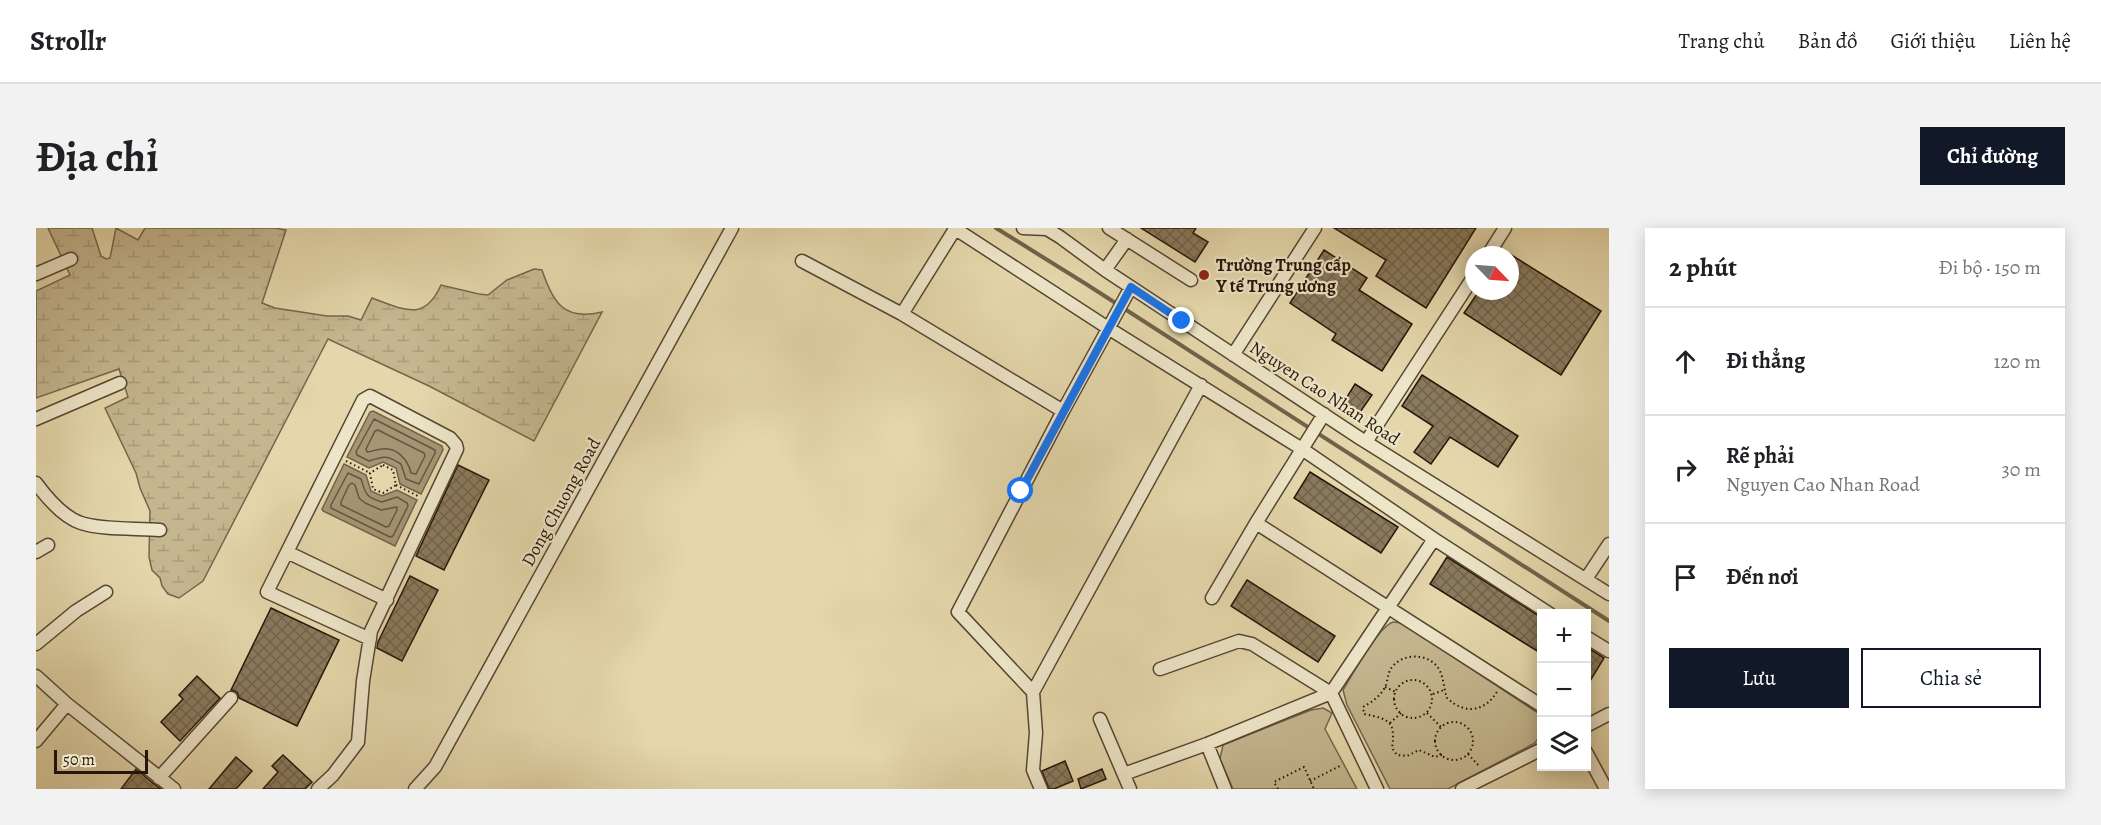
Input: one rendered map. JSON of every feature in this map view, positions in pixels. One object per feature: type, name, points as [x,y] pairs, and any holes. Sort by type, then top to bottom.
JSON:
[{"type":"street","name":"Dong Chuong Road","points":[[416,789],[435,767],[732,228]]},
{"type":"street","points":[[902,314],[954,228],[1111,323],[1201,385],[1303,447],[1434,538],[1542,609]]},
{"type":"street","name":"Nguyen Cao Nhan Road","points":[[1023,228],[1047,228],[1105,270],[1129,291],[1233,355],[1321,418],[1366,442],[1609,594]]},
{"type":"street","points":[[1109,228],[1191,279]]},
{"type":"street","points":[[1233,355],[1315,228]]},
{"type":"street","points":[[1494,246],[1505,228]]},
{"type":"street","points":[[1105,270],[1127,239]]},
{"type":"street","points":[[36,274],[71,259]]},
{"type":"street","points":[[802,261],[902,314],[1064,411]]},
{"type":"street","points":[[1366,442],[1465,290]]},
{"type":"street","points":[[1033,692],[958,612],[1129,291]]},
{"type":"street","points":[[36,419],[120,383]]},
{"type":"street","points":[[1041,789],[1033,770],[1036,733],[1033,692],[1201,385]]},
{"type":"street","points":[[318,789],[333,776],[358,742],[363,681],[370,639],[371,631],[455,455],[456,445],[450,438],[370,396],[363,400],[267,592],[370,639]]},
{"type":"street","points":[[1212,598],[1321,418]]},
{"type":"street","points":[[36,483],[56,506],[82,523],[160,530]]},
{"type":"street","points":[[1256,523],[1537,703]]},
{"type":"street","points":[[1124,774],[1207,744],[1331,693],[1434,538]]},
{"type":"street","points":[[1586,579],[1609,544]]},
{"type":"street","points":[[36,552],[48,545]]},
{"type":"street","points":[[287,552],[387,600]]},
{"type":"street","points":[[36,644],[76,611],[106,592]]},
{"type":"street","points":[[1591,640],[1609,651]]},
{"type":"street","points":[[1160,669],[1239,641],[1252,644],[1331,693],[1377,789]]},
{"type":"street","points":[[36,676],[67,704],[174,789]]},
{"type":"street","points":[[159,777],[231,698]]},
{"type":"street","points":[[36,741],[67,704]]},
{"type":"street","points":[[1591,724],[1609,714]]},
{"type":"street","points":[[1100,719],[1130,789]]},
{"type":"street","points":[[1207,744],[1225,789]]},
{"type":"street","points":[[1462,789],[1537,752]]},
{"type":"street","points":[[1591,760],[1606,789]]},
{"type":"path","points":[[335,455],[370,473]]},
{"type":"path","points":[[370,473],[383,465],[393,470],[396,485]]},
{"type":"path","points":[[370,473],[373,489],[383,493],[396,485]]},
{"type":"path","points":[[396,485],[433,503]]},
{"type":"path","points":[[1429,660],[1434,654]]},
{"type":"path","points":[[1442,754],[1435,757],[1419,750],[1407,756],[1397,755],[1392,748],[1394,730],[1390,723],[1364,714],[1363,707],[1376,699],[1384,687],[1390,670],[1402,658],[1421,657],[1429,660],[1439,670],[1447,698],[1465,710],[1484,706],[1499,688]]},
{"type":"path","points":[[1417,681],[1427,686],[1432,695],[1432,702],[1427,712],[1416,718],[1410,718],[1401,713],[1395,702],[1396,692],[1405,682],[1417,681]]},
{"type":"path","points":[[1384,687],[1396,692]]},
{"type":"path","points":[[1432,695],[1444,690]]},
{"type":"path","points":[[1427,712],[1441,727]]},
{"type":"path","points":[[1390,723],[1401,713]]},
{"type":"path","points":[[1458,722],[1468,727],[1473,738],[1468,754],[1451,759],[1442,754],[1436,743],[1441,727],[1458,722]]},
{"type":"path","points":[[1468,754],[1481,769]]},
{"type":"path","points":[[1310,781],[1340,766]]},
{"type":"path","points":[[1278,789],[1274,782],[1304,767],[1314,789]]},
{"type":"green space","points":[[48,228],[92,228],[101,256],[106,259],[110,258],[116,228],[138,240],[145,228],[275,228],[286,230],[262,303],[275,308],[327,316],[348,316],[361,320],[372,298],[403,309],[420,309],[434,297],[441,285],[488,295],[507,280],[534,269],[542,270],[551,292],[562,307],[578,314],[602,312],[534,441],[429,386],[328,339],[203,581],[179,598],[168,594],[160,578],[152,570],[149,557],[150,511],[136,473],[105,408],[128,397],[119,369],[36,398],[36,291],[70,275]]},
{"type":"green space","points":[[1393,622],[1402,623],[1537,712],[1537,740],[1535,743],[1448,789],[1390,789],[1347,705],[1343,690],[1373,642]]},
{"type":"green space","points":[[1323,708],[1332,713],[1325,729],[1357,789],[1233,789],[1220,759],[1223,745],[1311,710]]},
{"type":"water","points":[[373,411],[442,446],[443,450],[421,494],[400,484],[396,468],[383,462],[369,468],[347,457],[370,412]]},
{"type":"water","points":[[344,464],[366,475],[371,491],[382,496],[397,490],[417,500],[395,546],[323,511]]},
{"type":"building","points":[[1141,228],[1196,228],[1193,233],[1208,242],[1195,262]]},
{"type":"building","points":[[1334,228],[1476,228],[1426,308],[1376,276],[1386,260]]},
{"type":"building","points":[[1324,250],[1367,278],[1359,290],[1412,324],[1382,371],[1332,340],[1336,334],[1290,303]]},
{"type":"building","points":[[1519,260],[1601,311],[1561,375],[1464,313],[1473,300],[1519,300]]},
{"type":"building","points":[[1422,375],[1518,436],[1498,467],[1450,437],[1431,464],[1414,452],[1433,426],[1402,406]]},
{"type":"building","points":[[1355,384],[1372,395],[1358,415],[1342,405]]},
{"type":"building","points":[[458,465],[489,480],[444,570],[416,556]]},
{"type":"building","points":[[1310,472],[1398,527],[1381,553],[1294,498]]},
{"type":"building","points":[[1447,557],[1537,615],[1537,651],[1430,584]]},
{"type":"building","points":[[410,576],[438,590],[402,661],[377,648]]},
{"type":"building","points":[[1247,580],[1335,636],[1318,662],[1231,606]]},
{"type":"building","points":[[271,608],[339,640],[297,726],[239,698],[237,692],[231,690]]},
{"type":"building","points":[[1591,650],[1604,658],[1591,679]]},
{"type":"building","points":[[197,676],[220,698],[180,741],[161,722],[183,699],[179,695]]},
{"type":"building","points":[[283,755],[312,782],[305,789],[263,789],[278,772],[272,766]]},
{"type":"building","points":[[236,757],[252,771],[236,789],[209,789]]},
{"type":"building","points":[[1065,761],[1073,781],[1049,789],[1042,771]]},
{"type":"building","points":[[136,769],[154,784],[161,789],[121,789]]},
{"type":"building","points":[[1102,769],[1106,779],[1081,789],[1078,779]]},
{"type":"waterway","points":[[996,228],[1609,621]]},
{"type":"place","name":"Trường Trung cấp Y tế Trung ương","points":[[1204,275]]},
{"type":"route","points":[[1021,491],[1131,287],[1182,321]]}]
